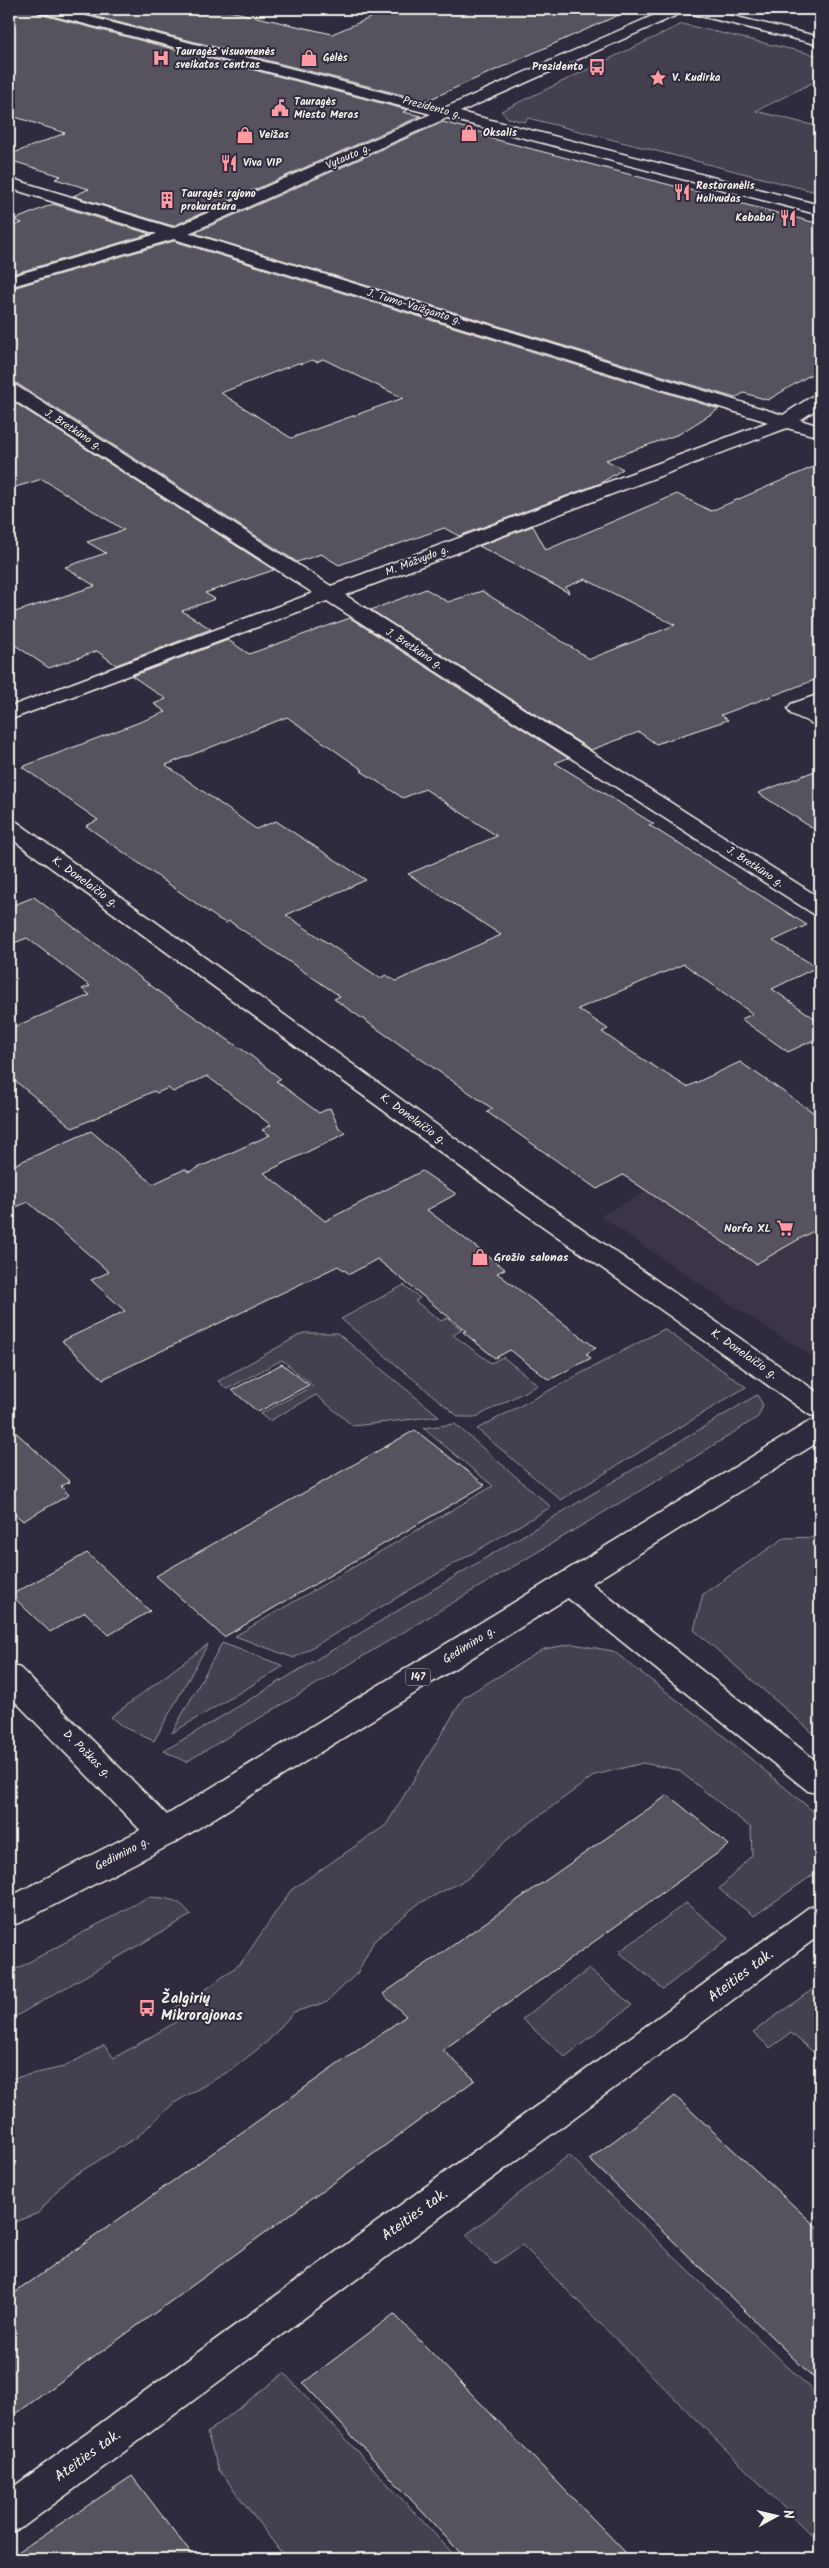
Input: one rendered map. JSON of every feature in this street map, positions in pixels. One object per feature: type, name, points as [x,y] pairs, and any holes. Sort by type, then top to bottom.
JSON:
[{"type":"street","name":"Prezidento g.","points":[[44,9],[448,112],[820,210]]},
{"type":"street","name":"Vytauto g.","points":[[9,282],[174,234],[679,9]]},
{"type":"street","points":[[688,9],[820,41]]},
{"type":"street","name":"J. Tumo-Vaižganto g.","points":[[9,183],[820,432]]},
{"type":"street","name":"J. Bretkūno g.","points":[[9,389],[328,595],[820,908]]},
{"type":"street","name":"M. Mažvydo g.","points":[[9,714],[786,422],[820,399]]},
{"type":"street","points":[[820,700],[799,709],[820,721]]},
{"type":"street","name":"K. Donelaičio g.","points":[[9,827],[526,1202],[820,1408]]},
{"type":"street","name":"Gedimino g.","points":[[9,1913],[164,1833],[820,1428]]},
{"type":"street","points":[[570,1583],[820,1782]]},
{"type":"street","name":"D. Poškos g.","points":[[9,1676],[164,1833]]},
{"type":"street","name":"Ateities tak.","points":[[9,2514],[820,1917]]},
{"type":"shaded area","points":[[682,24],[820,56],[820,79],[756,111],[820,127],[820,193],[528,118],[525,122],[508,118],[501,111]]},
{"type":"shaded area","points":[[820,1098],[820,1359],[813,1357],[719,1297],[600,1216]]},
{"type":"shaded area","points":[[404,1285],[420,1298],[415,1301],[441,1321],[448,1318],[462,1330],[453,1335],[491,1363],[503,1357],[538,1385],[476,1417],[459,1417],[341,1319]]},
{"type":"shaded area","points":[[664,1329],[746,1387],[561,1500],[477,1429]]},
{"type":"shaded area","points":[[303,1333],[337,1333],[439,1416],[353,1426],[316,1395],[269,1421],[260,1414],[313,1386],[282,1360],[227,1389],[218,1381]]},
{"type":"shaded area","points":[[757,1395],[763,1405],[758,1417],[673,1471],[186,1762],[164,1751]]},
{"type":"shaded area","points":[[455,1424],[551,1507],[294,1658],[235,1636],[493,1486],[423,1428]]},
{"type":"shaded area","points":[[820,1537],[820,1739],[694,1630],[703,1594],[784,1538]]},
{"type":"shaded area","points":[[222,1643],[284,1666],[172,1733]]},
{"type":"shaded area","points":[[208,1644],[154,1741],[123,1727],[111,1717]]},
{"type":"shaded area","points":[[573,1644],[613,1651],[720,1733],[820,1817],[820,1870],[754,1916],[719,1889],[752,1855],[751,1828],[678,1770],[643,1763],[595,1775],[508,1839],[467,1879],[418,1904],[374,1941],[358,1972],[327,2002],[294,2012],[268,2041],[231,2070],[174,2103],[137,2137],[65,2181],[39,2213],[9,2224],[9,2079],[64,2067],[104,2045],[114,2058],[176,2022],[169,2011],[205,1990],[241,1963],[291,1890],[386,1825],[464,1697],[544,1649]]},
{"type":"shaded area","points":[[148,1897],[177,1902],[191,1915],[13,2018],[9,2014],[9,1973]]},
{"type":"shaded area","points":[[686,1903],[729,1938],[663,1989],[619,1952]]},
{"type":"shaded area","points":[[589,1969],[632,2005],[565,2057],[522,2019]]},
{"type":"shaded area","points":[[820,1984],[820,2058],[791,2033],[770,2048],[753,2032]]},
{"type":"shaded area","points":[[569,2155],[820,2398],[820,2544],[522,2245],[494,2264],[466,2235]]},
{"type":"shaded area","points":[[284,2373],[458,2559],[286,2559],[219,2470],[207,2433]]},
{"type":"building","points":[[9,9],[35,9],[39,14],[408,110],[403,112],[421,116],[173,226],[73,196],[89,189],[55,179],[61,176],[9,160],[9,155],[65,133],[9,115]]},
{"type":"building","points":[[66,9],[221,9],[332,34],[391,9],[632,9],[426,101]]},
{"type":"building","points":[[443,122],[487,134],[482,136],[820,224],[820,369],[768,400],[744,393],[735,398],[194,233]]},
{"type":"building","points":[[53,204],[150,234],[9,275],[9,228],[22,223],[14,220]]},
{"type":"building","points":[[174,241],[719,409],[679,434],[606,460],[623,469],[601,483],[459,536],[444,528],[339,565],[321,554],[297,562],[16,383],[9,382],[9,289]],"holes":[[[323,359],[403,398],[291,438],[221,393],[298,363],[302,364],[312,360],[317,362]]]},
{"type":"building","points":[[9,399],[274,570],[205,593],[215,599],[182,611],[211,629],[116,665],[97,651],[49,668],[9,641],[9,614],[95,586],[65,567],[106,553],[87,542],[124,530],[42,479],[9,489]]},
{"type":"building","points":[[820,464],[820,678],[721,715],[728,720],[656,744],[639,732],[591,750],[371,610],[426,589],[448,602],[482,591],[590,659],[675,625],[585,579],[566,587],[569,593],[479,546],[533,526],[546,550],[677,494],[711,511]]},
{"type":"building","points":[[350,618],[568,758],[555,763],[654,824],[649,825],[807,925],[773,941],[817,967],[772,989],[820,1022],[820,1037],[788,1052],[741,1019],[753,1014],[684,964],[578,1009],[608,1029],[602,1032],[687,1087],[740,1062],[820,1117],[820,1227],[756,1264],[623,1175],[597,1189],[487,1112],[493,1109],[334,999],[340,996],[229,921],[226,923],[217,918],[86,826],[98,820],[22,767],[166,712],[154,704],[166,699],[132,676],[228,640],[249,654]],"holes":[[[287,717],[363,770],[361,771],[403,798],[425,789],[497,836],[408,874],[501,935],[396,981],[386,975],[380,978],[286,915],[366,880],[276,821],[256,829],[166,765]]]},
{"type":"building","points":[[820,769],[820,833],[758,793]]},
{"type":"building","points":[[34,897],[166,997],[250,1055],[281,1079],[276,1081],[319,1113],[330,1108],[339,1128],[346,1133],[264,1173],[325,1221],[422,1171],[456,1194],[427,1210],[505,1269],[497,1273],[596,1348],[586,1354],[591,1358],[549,1380],[510,1350],[495,1358],[463,1332],[466,1331],[377,1259],[350,1274],[338,1266],[103,1379],[62,1341],[125,1311],[91,1280],[109,1272],[28,1202],[9,1210],[9,1167],[91,1131],[153,1184],[185,1169],[189,1172],[270,1135],[262,1130],[271,1125],[207,1076],[173,1092],[168,1088],[157,1093],[154,1091],[73,1128],[9,1076],[9,1029],[90,995],[82,989],[90,986],[27,938],[9,945],[9,907]]},
{"type":"building","points":[[282,1364],[309,1385],[258,1412],[232,1390]]},
{"type":"building","points":[[9,1426],[70,1482],[61,1486],[69,1495],[23,1521],[9,1509]]},
{"type":"building","points":[[415,1430],[485,1485],[224,1637],[156,1576]]},
{"type":"building","points":[[87,1553],[150,1611],[109,1635],[85,1612],[50,1632],[11,1595]]},
{"type":"building","points":[[668,1795],[729,1845],[443,2050],[475,2080],[9,2419],[9,2297],[406,2016],[383,1994]]},
{"type":"building","points":[[675,2096],[820,2230],[820,2384],[589,2159]]},
{"type":"building","points":[[394,2314],[632,2559],[466,2559],[303,2383]]},
{"type":"building","points":[[132,2476],[195,2559],[9,2559],[9,2558]]},
{"type":"place","name":"Tauragės visuomenės sveikatos centras","points":[[161,58]]},
{"type":"place","name":"Gėlės","points":[[309,58]]},
{"type":"place","name":"Prezidento","points":[[597,67]]},
{"type":"place","name":"V. Kudirka","points":[[658,78]]},
{"type":"place","name":"Tauragės Miesto Meras","points":[[280,108]]},
{"type":"place","name":"Oksalis","points":[[469,133]]},
{"type":"place","name":"Veižas","points":[[245,135]]},
{"type":"place","name":"Viva VIP","points":[[229,163]]},
{"type":"place","name":"Restoranėlis Holivudas","points":[[682,192]]},
{"type":"place","name":"Tauragės rajono prokuratūra","points":[[167,200]]},
{"type":"place","name":"Kebabai","points":[[788,218]]},
{"type":"place","name":"Norfa XL","points":[[785,1228]]},
{"type":"place","name":"Grožio salonas","points":[[480,1257]]},
{"type":"place","name":"Žalgirių Mikrorajonas","points":[[147,2008]]}]
